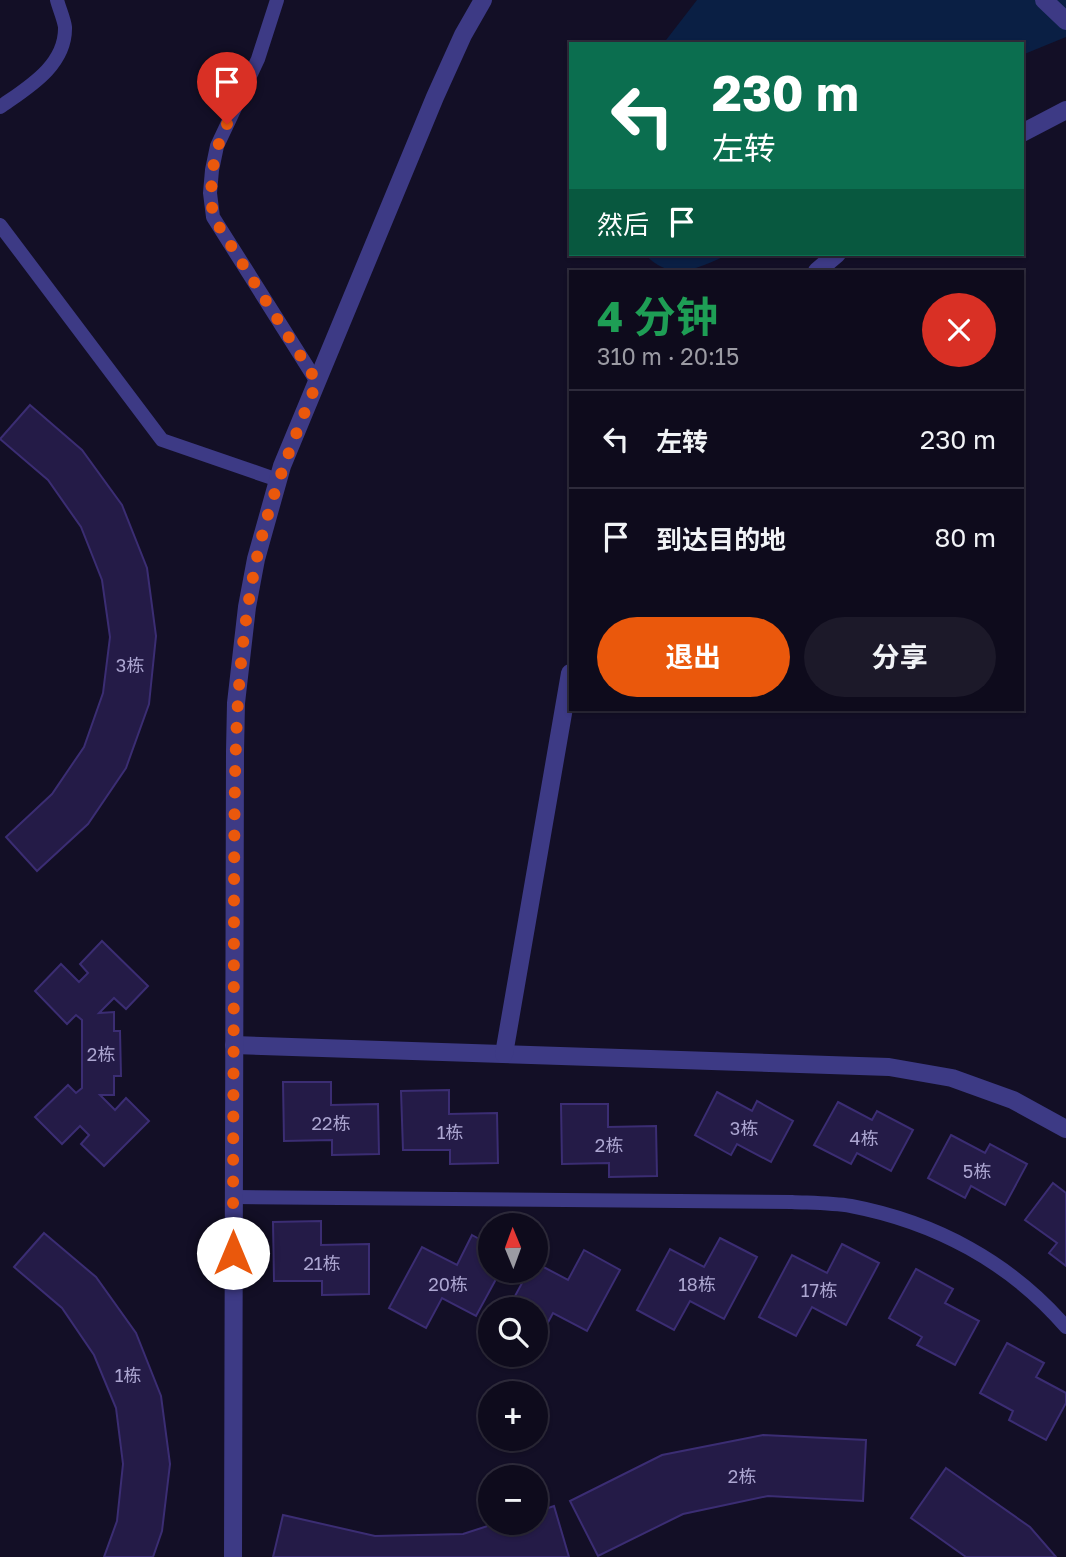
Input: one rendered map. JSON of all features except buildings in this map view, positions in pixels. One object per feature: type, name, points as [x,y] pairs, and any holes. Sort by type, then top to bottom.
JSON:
[{"type":"street","points":[[233,1557],[236,703],[247,607],[256,559],[278,480],[435,97],[463,35],[483,0]]},
{"type":"street","points":[[1044,0],[1066,21]]},
{"type":"street","points":[[1024,132],[1066,110]]},
{"type":"street","points":[[818,270],[835,256]]},
{"type":"street","points":[[504,1054],[569,679]]},
{"type":"street","points":[[234,1045],[889,1067],[952,1078],[1013,1100],[1066,1129]]},
{"type":"lane","points":[[0,107],[39,78],[58,56],[65,28],[57,0]]},
{"type":"lane","points":[[277,0],[258,59],[217,146],[210,193],[213,217],[317,382]]},
{"type":"lane","points":[[0,225],[162,440],[278,480]]},
{"type":"lane","points":[[233,1197],[792,1202],[849,1206],[903,1218],[956,1239],[1004,1268],[1047,1304],[1066,1326]]},
{"type":"water","points":[[697,0],[1066,0],[1066,37],[1024,54],[1024,42],[665,42]]},
{"type":"water","points":[[647,256],[725,256],[685,270],[665,268]]},
{"type":"route","points":[[227,124],[217,146],[212,170],[210,193],[213,217],[317,382],[282,466],[256,559],[247,607],[236,703],[233,1253]]}]
